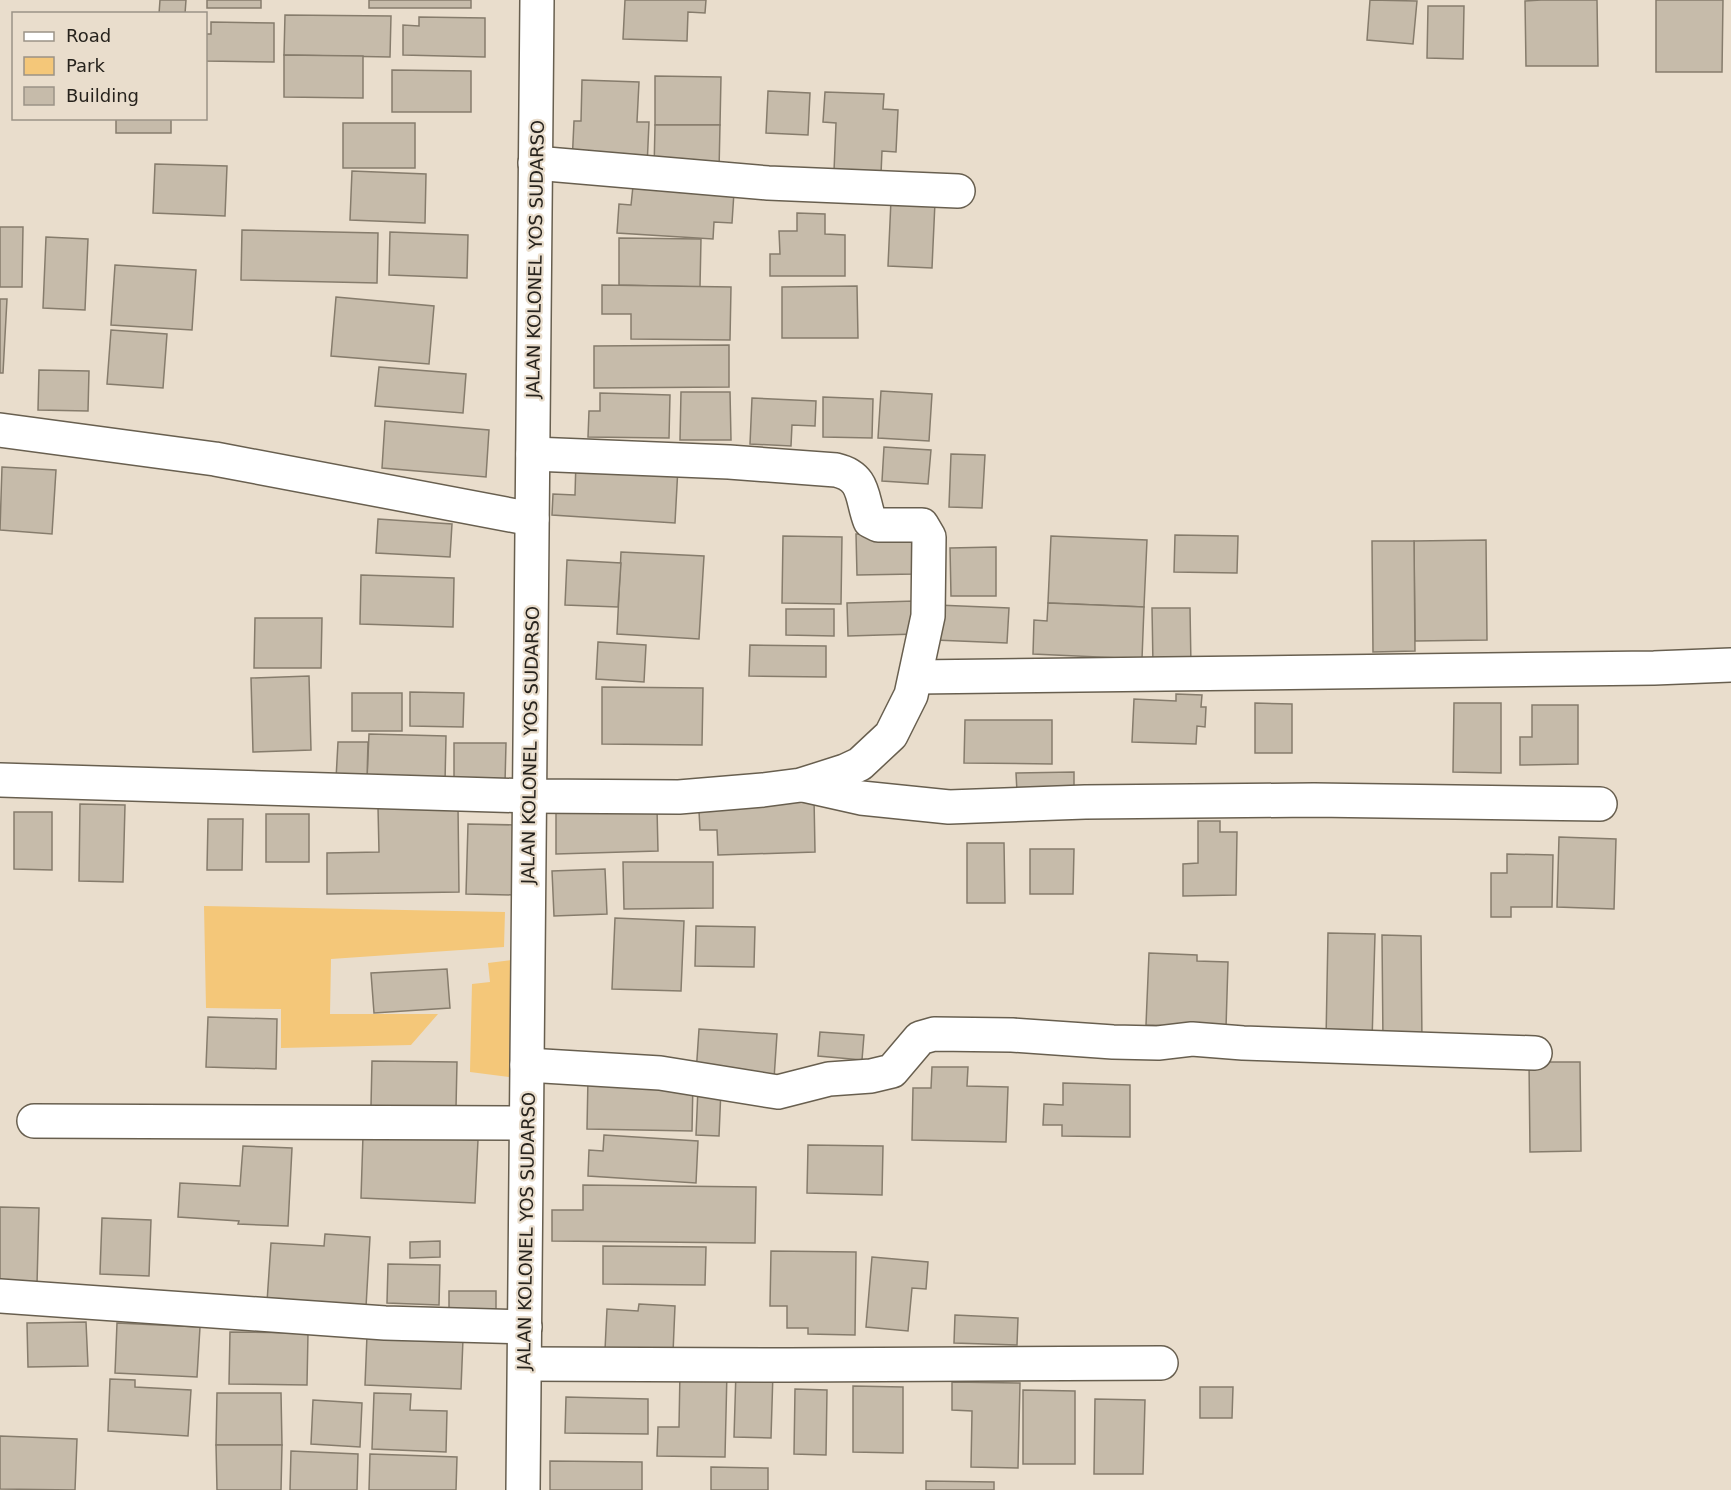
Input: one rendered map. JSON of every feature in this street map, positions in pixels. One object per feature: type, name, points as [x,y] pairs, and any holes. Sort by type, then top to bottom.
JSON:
[{"type":"street","name":"JALAN KOLONEL YOS SUDARSO","points":[[523,1490],[537,0]]},
{"type":"street","points":[[536,163],[768,183],[958,191]]},
{"type":"street","points":[[0,430],[215,459],[532,519]]},
{"type":"street","points":[[0,780],[530,796],[679,797],[801,785],[860,764],[891,735],[911,695],[928,616],[929,537],[922,525],[878,525],[870,521],[860,486],[850,475],[836,470],[741,463],[533,454]]},
{"type":"street","points":[[916,677],[1654,668],[1731,665]]},
{"type":"street","points":[[801,785],[861,798],[949,807],[1085,802],[1314,800],[1600,804]]},
{"type":"street","points":[[527,1065],[660,1073],[778,1092],[829,1079],[871,1076],[892,1071],[920,1038],[934,1034],[1012,1035],[1158,1043],[1192,1039],[1243,1043],[1535,1053]]},
{"type":"street","points":[[34,1121],[526,1123]]},
{"type":"street","points":[[0,1296],[385,1323],[525,1327]]},
{"type":"street","points":[[525,1364],[1161,1363]]},
{"type":"green space","points":[[204,906],[505,912],[504,947],[331,959],[330,1014],[438,1014],[411,1045],[281,1048],[281,1009],[206,1008]]},
{"type":"green space","points":[[512,960],[509,1077],[470,1072],[472,984],[490,982],[488,963]]},
{"type":"building","points":[[160,0],[186,0],[185,12],[159,12]]},
{"type":"building","points":[[207,0],[261,0],[261,8],[207,8]]},
{"type":"building","points":[[369,0],[471,0],[471,8],[369,8]]},
{"type":"building","points":[[625,0],[706,0],[705,13],[688,12],[687,41],[623,39]]},
{"type":"building","points":[[1370,0],[1417,1],[1413,44],[1367,40]]},
{"type":"building","points":[[1597,0],[1598,66],[1526,66],[1525,1]]},
{"type":"building","points":[[1656,0],[1723,0],[1722,72],[1656,72]]},
{"type":"building","points":[[1428,6],[1464,6],[1463,59],[1427,58]]},
{"type":"building","points":[[285,15],[391,16],[390,57],[284,55]]},
{"type":"building","points":[[419,17],[485,18],[485,57],[403,55],[403,25],[419,26]]},
{"type":"building","points":[[211,22],[274,23],[274,62],[207,61],[207,34],[211,34]]},
{"type":"building","points":[[284,55],[363,56],[363,98],[284,97]]},
{"type":"building","points":[[392,70],[471,71],[471,112],[392,112]]},
{"type":"building","points":[[655,76],[721,77],[720,125],[655,125]]},
{"type":"building","points":[[582,80],[639,82],[637,122],[649,122],[647,167],[572,164],[574,121],[581,121]]},
{"type":"building","points":[[768,91],[810,93],[808,135],[766,133]]},
{"type":"building","points":[[825,92],[884,94],[883,109],[898,110],[896,152],[882,151],[881,174],[834,171],[836,123],[823,122]]},
{"type":"building","points":[[116,120],[171,120],[171,133],[116,133]]},
{"type":"building","points":[[343,123],[415,123],[415,168],[343,168]]},
{"type":"building","points":[[655,125],[720,125],[719,171],[654,171]]},
{"type":"building","points":[[155,164],[227,166],[225,216],[153,213]]},
{"type":"building","points":[[352,171],[426,174],[425,223],[350,220]]},
{"type":"building","points":[[633,186],[734,192],[732,223],[714,222],[713,239],[617,233],[619,204],[631,205]]},
{"type":"building","points":[[891,200],[935,202],[932,268],[888,266]]},
{"type":"building","points":[[797,213],[825,214],[825,234],[845,235],[845,276],[770,276],[770,254],[780,254],[779,231],[797,231]]},
{"type":"building","points":[[0,227],[23,227],[22,287],[0,287]]},
{"type":"building","points":[[242,230],[378,233],[377,283],[241,280]]},
{"type":"building","points":[[390,232],[468,235],[467,278],[389,275]]},
{"type":"building","points":[[46,237],[88,239],[85,310],[43,308]]},
{"type":"building","points":[[619,238],[701,239],[700,287],[619,285]]},
{"type":"building","points":[[115,265],[196,270],[192,330],[111,325]]},
{"type":"building","points":[[602,285],[731,287],[730,340],[631,339],[631,314],[602,314]]},
{"type":"building","points":[[857,286],[858,338],[782,338],[782,287]]},
{"type":"building","points":[[336,297],[434,306],[429,364],[331,356]]},
{"type":"building","points":[[0,299],[7,299],[3,373],[0,373]]},
{"type":"building","points":[[111,330],[167,334],[163,388],[107,384]]},
{"type":"building","points":[[729,345],[729,387],[594,388],[594,346]]},
{"type":"building","points":[[379,367],[466,374],[463,413],[375,406]]},
{"type":"building","points":[[39,370],[89,371],[88,411],[38,410]]},
{"type":"building","points":[[881,391],[932,394],[929,441],[878,438]]},
{"type":"building","points":[[681,392],[730,392],[731,440],[680,440]]},
{"type":"building","points":[[600,393],[670,395],[669,438],[588,437],[589,411],[600,411]]},
{"type":"building","points":[[823,397],[873,399],[872,438],[823,437]]},
{"type":"building","points":[[752,398],[816,401],[815,426],[792,425],[791,446],[750,444]]},
{"type":"building","points":[[385,421],[489,430],[486,477],[382,468]]},
{"type":"building","points":[[884,447],[931,450],[928,484],[882,481]]},
{"type":"building","points":[[951,454],[985,455],[982,508],[949,507]]},
{"type":"building","points":[[576,460],[678,467],[675,523],[552,515],[553,494],[575,495]]},
{"type":"building","points":[[2,467],[56,470],[52,534],[0,530]]},
{"type":"building","points":[[378,519],[452,524],[450,557],[376,553]]},
{"type":"building","points":[[915,533],[915,574],[857,575],[856,534]]},
{"type":"building","points":[[1175,535],[1238,536],[1237,573],[1174,572]]},
{"type":"building","points":[[783,536],[842,537],[841,604],[782,603]]},
{"type":"building","points":[[1051,536],[1147,540],[1144,607],[1048,603]]},
{"type":"building","points":[[1486,540],[1487,640],[1415,641],[1414,541]]},
{"type":"building","points":[[1372,541],[1414,541],[1415,651],[1373,652]]},
{"type":"building","points":[[996,547],[996,596],[951,596],[950,548]]},
{"type":"building","points":[[621,552],[704,556],[699,639],[617,634]]},
{"type":"building","points":[[567,560],[621,563],[618,607],[565,605]]},
{"type":"building","points":[[361,575],[454,578],[453,627],[360,624]]},
{"type":"building","points":[[915,601],[916,634],[848,636],[847,603]]},
{"type":"building","points":[[1048,603],[1144,607],[1142,659],[1033,654],[1034,620],[1047,621]]},
{"type":"building","points":[[937,605],[1009,608],[1007,643],[935,640]]},
{"type":"building","points":[[1152,608],[1190,608],[1191,666],[1153,666]]},
{"type":"building","points":[[786,609],[834,609],[834,636],[786,635]]},
{"type":"building","points":[[255,618],[322,618],[321,668],[254,668]]},
{"type":"building","points":[[598,642],[646,645],[644,682],[596,679]]},
{"type":"building","points":[[750,645],[826,646],[826,677],[749,676]]},
{"type":"building","points":[[309,676],[311,750],[253,752],[251,678]]},
{"type":"building","points":[[602,687],[703,688],[702,745],[602,744]]},
{"type":"building","points":[[410,692],[464,693],[463,727],[410,726]]},
{"type":"building","points":[[352,693],[402,693],[402,731],[352,731]]},
{"type":"building","points":[[1176,694],[1202,695],[1201,707],[1206,707],[1205,727],[1197,726],[1196,744],[1132,742],[1134,699],[1176,701]]},
{"type":"building","points":[[1255,703],[1292,704],[1292,753],[1255,753]]},
{"type":"building","points":[[1454,703],[1501,703],[1501,773],[1453,772]]},
{"type":"building","points":[[1532,705],[1578,705],[1578,764],[1520,765],[1520,737],[1532,737]]},
{"type":"building","points":[[965,720],[1052,720],[1052,764],[964,763]]},
{"type":"building","points":[[369,734],[446,736],[445,782],[367,779]]},
{"type":"building","points":[[338,742],[368,742],[367,779],[336,779]]},
{"type":"building","points":[[454,743],[506,743],[505,783],[454,782]]},
{"type":"building","points":[[1074,772],[1074,791],[1017,792],[1016,773]]},
{"type":"building","points":[[814,797],[815,852],[718,855],[717,830],[700,830],[699,811],[716,811],[716,799]]},
{"type":"building","points":[[80,804],[125,805],[123,882],[79,881]]},
{"type":"building","points":[[458,806],[459,892],[327,894],[327,853],[379,852],[378,807]]},
{"type":"building","points":[[657,808],[658,851],[556,854],[556,810]]},
{"type":"building","points":[[14,812],[52,812],[52,870],[14,869]]},
{"type":"building","points":[[266,814],[309,814],[309,862],[266,862]]},
{"type":"building","points":[[208,819],[243,819],[242,870],[207,870]]},
{"type":"building","points":[[1198,821],[1220,821],[1220,832],[1237,832],[1236,895],[1183,896],[1183,864],[1198,863]]},
{"type":"building","points":[[468,824],[516,825],[515,895],[466,894]]},
{"type":"building","points":[[1559,837],[1616,839],[1614,909],[1557,907]]},
{"type":"building","points":[[967,843],[1004,843],[1005,903],[967,903]]},
{"type":"building","points":[[1030,849],[1074,849],[1073,894],[1030,894]]},
{"type":"building","points":[[1507,854],[1553,855],[1552,907],[1511,907],[1511,917],[1491,917],[1491,873],[1507,873]]},
{"type":"building","points":[[623,862],[713,862],[713,908],[624,909]]},
{"type":"building","points":[[605,869],[607,914],[554,916],[552,871]]},
{"type":"building","points":[[615,918],[684,921],[681,991],[612,989]]},
{"type":"building","points":[[696,926],[755,927],[754,967],[695,966]]},
{"type":"building","points":[[1328,933],[1375,934],[1372,1042],[1326,1040]]},
{"type":"building","points":[[1382,935],[1421,936],[1422,1044],[1383,1044]]},
{"type":"building","points":[[1149,953],[1197,955],[1197,961],[1228,962],[1226,1028],[1146,1025]]},
{"type":"building","points":[[447,969],[450,1008],[374,1013],[371,973]]},
{"type":"building","points":[[208,1017],[277,1019],[276,1069],[206,1067]]},
{"type":"building","points":[[699,1029],[777,1034],[774,1079],[696,1074]]},
{"type":"building","points":[[820,1032],[864,1035],[862,1060],[818,1056]]},
{"type":"building","points":[[372,1061],[457,1062],[456,1108],[371,1106]]},
{"type":"building","points":[[1529,1062],[1580,1062],[1581,1151],[1530,1152]]},
{"type":"building","points":[[932,1067],[968,1067],[967,1086],[1008,1087],[1006,1142],[912,1140],[913,1088],[931,1088]]},
{"type":"building","points":[[588,1077],[693,1080],[692,1131],[587,1129]]},
{"type":"building","points":[[1063,1083],[1130,1085],[1130,1137],[1062,1136],[1062,1125],[1043,1125],[1044,1104],[1063,1105]]},
{"type":"building","points":[[698,1088],[721,1089],[719,1136],[696,1135]]},
{"type":"building","points":[[363,1135],[478,1140],[475,1203],[361,1198]]},
{"type":"building","points":[[604,1135],[698,1141],[696,1183],[588,1176],[589,1150],[603,1151]]},
{"type":"building","points":[[808,1145],[883,1146],[882,1195],[807,1193]]},
{"type":"building","points":[[243,1146],[292,1148],[288,1226],[238,1224],[239,1221],[178,1217],[180,1183],[240,1186]]},
{"type":"building","points":[[583,1185],[756,1187],[755,1243],[552,1241],[552,1210],[583,1210]]},
{"type":"building","points":[[0,1207],[39,1208],[37,1284],[0,1283]]},
{"type":"building","points":[[102,1218],[151,1220],[149,1276],[100,1274]]},
{"type":"building","points":[[325,1234],[370,1237],[366,1307],[267,1302],[271,1243],[324,1246]]},
{"type":"building","points":[[440,1241],[440,1257],[410,1258],[410,1242]]},
{"type":"building","points":[[603,1246],[706,1247],[705,1285],[603,1284]]},
{"type":"building","points":[[771,1251],[856,1252],[855,1335],[808,1334],[808,1328],[787,1328],[787,1306],[770,1306]]},
{"type":"building","points":[[872,1257],[928,1262],[926,1289],[912,1288],[908,1331],[866,1327]]},
{"type":"building","points":[[388,1264],[440,1265],[439,1305],[387,1303]]},
{"type":"building","points":[[449,1291],[496,1291],[496,1313],[449,1313]]},
{"type":"building","points":[[639,1304],[675,1306],[673,1353],[605,1350],[607,1309],[638,1311]]},
{"type":"building","points":[[955,1315],[1018,1318],[1017,1345],[954,1343]]},
{"type":"building","points":[[86,1322],[88,1366],[28,1367],[27,1323]]},
{"type":"building","points":[[117,1323],[200,1327],[197,1377],[115,1373]]},
{"type":"building","points":[[230,1332],[308,1333],[307,1385],[229,1384]]},
{"type":"building","points":[[367,1335],[463,1339],[461,1389],[365,1385]]},
{"type":"building","points":[[680,1371],[727,1371],[725,1457],[657,1456],[658,1427],[679,1427]]},
{"type":"building","points":[[736,1371],[773,1372],[771,1438],[734,1437]]},
{"type":"building","points":[[110,1379],[135,1380],[135,1387],[191,1390],[188,1436],[108,1431]]},
{"type":"building","points":[[952,1382],[1020,1383],[1018,1468],[971,1467],[972,1411],[952,1410]]},
{"type":"building","points":[[853,1386],[903,1387],[903,1453],[853,1452]]},
{"type":"building","points":[[1200,1387],[1233,1387],[1232,1418],[1200,1418]]},
{"type":"building","points":[[795,1389],[827,1390],[826,1455],[794,1454]]},
{"type":"building","points":[[1023,1390],[1075,1391],[1075,1464],[1023,1464]]},
{"type":"building","points":[[217,1393],[281,1393],[282,1445],[216,1445]]},
{"type":"building","points":[[374,1393],[411,1394],[410,1410],[447,1411],[446,1452],[372,1449]]},
{"type":"building","points":[[566,1397],[648,1399],[648,1434],[565,1433]]},
{"type":"building","points":[[1095,1399],[1145,1400],[1143,1474],[1094,1474]]},
{"type":"building","points":[[313,1400],[362,1403],[360,1447],[311,1444]]},
{"type":"building","points":[[0,1436],[77,1439],[75,1490],[0,1489]]},
{"type":"building","points":[[216,1445],[282,1445],[281,1490],[217,1490]]},
{"type":"building","points":[[291,1451],[358,1454],[357,1490],[290,1490]]},
{"type":"building","points":[[370,1454],[457,1457],[456,1490],[369,1490]]},
{"type":"building","points":[[550,1461],[642,1462],[642,1490],[550,1490]]},
{"type":"building","points":[[711,1467],[768,1468],[768,1490],[711,1490]]},
{"type":"building","points":[[926,1481],[994,1482],[994,1490],[926,1490]]}]
